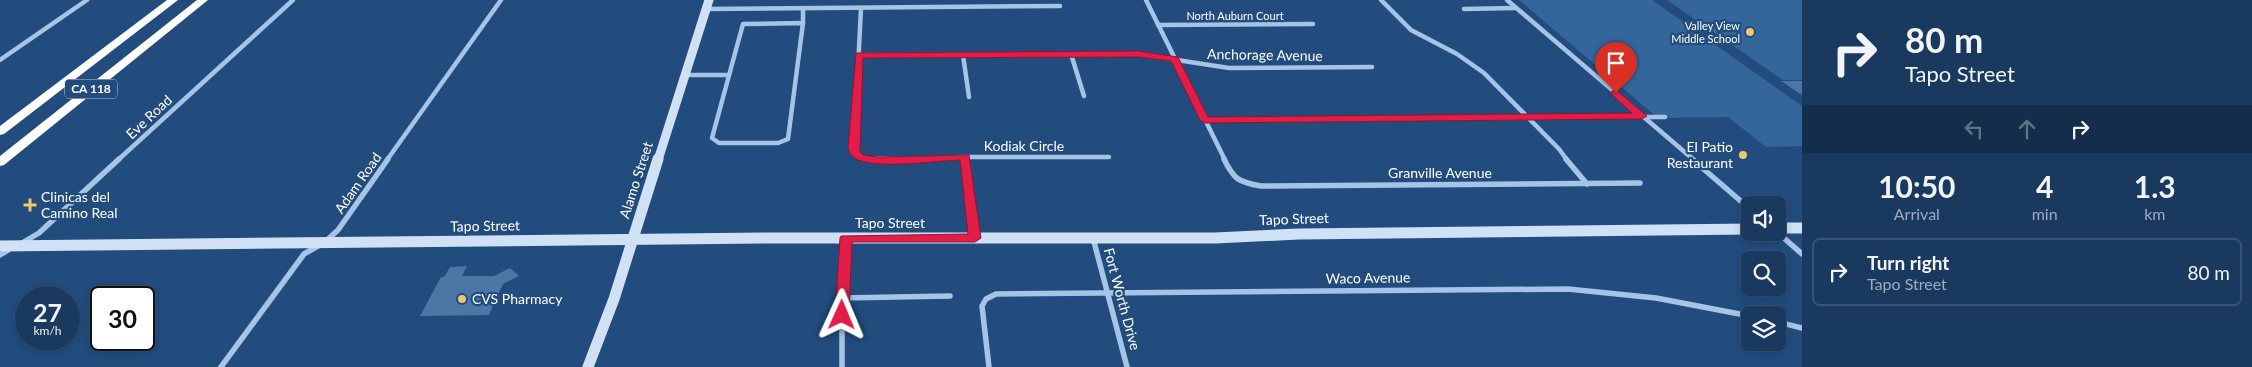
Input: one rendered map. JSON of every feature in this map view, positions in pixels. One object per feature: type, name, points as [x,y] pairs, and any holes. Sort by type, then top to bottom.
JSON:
[{"type":"highway","name":"CA 118","points":[[0,132],[173,0]]},
{"type":"highway","name":"CA 118","points":[[0,162],[203,0]]},
{"type":"highway","points":[[183,16],[209,0]]},
{"type":"street","points":[[0,60],[87,0]]},
{"type":"street","name":"Eve Road","points":[[0,254],[39,233],[294,0]]},
{"type":"street","name":"Adam Road","points":[[221,367],[304,254],[324,243],[338,230],[501,0]]},
{"type":"street","points":[[949,0],[950,8]]},
{"type":"street","points":[[1146,0],[1205,120],[1665,116]]},
{"type":"street","points":[[1381,0],[1411,30],[1474,64],[1559,149],[1573,169],[1587,184]]},
{"type":"street","points":[[1507,0],[1741,201]]},
{"type":"street","points":[[707,4],[803,9],[1060,6]]},
{"type":"street","name":"Alamo Street","points":[[588,367],[614,299],[707,4]]},
{"type":"street","points":[[859,55],[861,8]]},
{"type":"street","points":[[1464,9],[1516,8]]},
{"type":"street","points":[[803,9],[804,23],[788,139],[778,143],[719,142],[712,138],[743,24],[804,23]]},
{"type":"street","name":"North Auburn Court","points":[[1158,25],[1313,24]]},
{"type":"street","points":[[1071,54],[1084,96]]},
{"type":"street","name":"Anchorage Avenue","points":[[859,55],[1138,54],[1229,68],[1372,67]]},
{"type":"street","name":"Kodiak Circle","points":[[859,55],[854,148],[860,157],[877,160],[965,157],[1109,157]]},
{"type":"street","points":[[964,55],[969,97]]},
{"type":"street","points":[[685,75],[729,75]]},
{"type":"street","name":"Granville Avenue","points":[[1205,120],[1231,173],[1241,182],[1261,186],[1640,183]]},
{"type":"street","points":[[965,157],[975,238]]},
{"type":"street","points":[[1786,228],[1802,228]]},
{"type":"street","name":"Tapo Street","points":[[0,246],[846,238],[1092,238],[1741,229]]},
{"type":"street","points":[[842,367],[842,298],[846,238]]},
{"type":"street","name":"Fort Worth Drive","points":[[1092,238],[1127,367]]},
{"type":"street","points":[[1786,240],[1802,254]]},
{"type":"street","name":"Waco Avenue","points":[[989,367],[982,306],[986,299],[996,294],[1568,288],[1656,298],[1741,314]]},
{"type":"street","points":[[842,298],[950,296]]},
{"type":"street","points":[[1786,324],[1802,328]]},
{"type":"shaded area","points":[[1519,0],[1652,0],[1802,106],[1802,146],[1766,147],[1728,117],[1658,118]]},
{"type":"shaded area","name":"Valley View Middle School","points":[[1667,0],[1802,0],[1802,80],[1783,80]]},
{"type":"building","points":[[1781,81],[1802,81],[1802,95]]},
{"type":"building","name":"CVS Pharmacy","points":[[467,266],[462,276],[494,276],[510,268],[519,276],[503,284],[489,315],[420,316],[441,277],[444,277],[450,267]]},
{"type":"place","name":"Valley View Middle School","points":[[1750,32]]},
{"type":"place","name":"El Patio Restaurant","points":[[1743,155]]},
{"type":"place","name":"Clinicas del Camino Real","points":[[30,205]]},
{"type":"place","name":"CVS Pharmacy","points":[[462,299]]},
{"type":"route","points":[[842,315],[846,238],[975,238],[965,157],[868,160],[856,153],[854,148],[859,55],[1138,54],[1175,59],[1205,120],[1642,116],[1616,93]]}]
